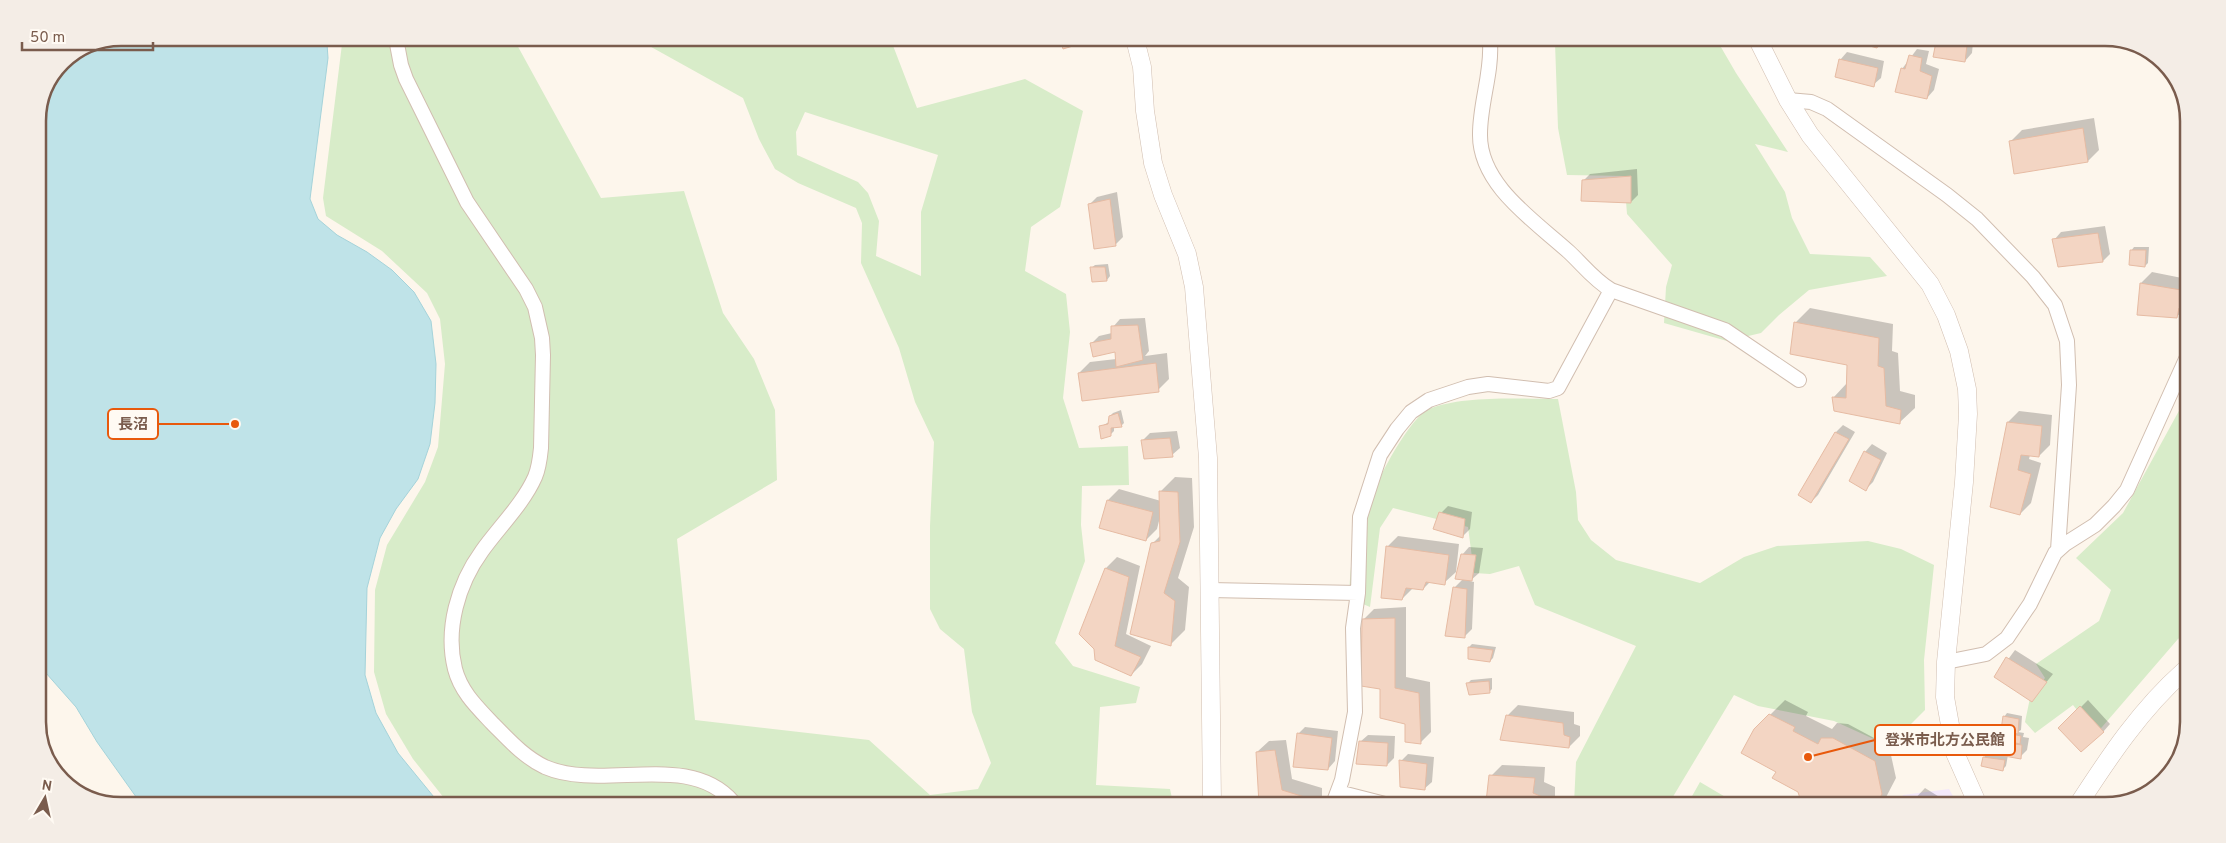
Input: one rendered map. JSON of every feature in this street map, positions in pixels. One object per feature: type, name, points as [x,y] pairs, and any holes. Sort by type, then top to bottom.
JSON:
[{"type":"street","points":[[397,46],[401,65],[419,109],[467,202],[526,289],[535,307],[542,338],[541,448],[536,476],[529,489],[481,552],[460,592],[451,638],[453,660],[458,679],[467,696],[517,749],[546,767],[566,773],[589,776],[677,776],[696,778],[721,790],[728,797]]},
{"type":"street","points":[[1137,46],[1142,67],[1145,111],[1153,163],[1163,195],[1187,254],[1194,287],[1208,458],[1212,797]]},
{"type":"street","points":[[1490,46],[1480,134],[1483,157],[1495,180],[1514,204],[1583,265],[1598,283],[1611,290],[1725,330],[1799,380]]},
{"type":"street","points":[[1761,46],[1788,100],[1810,134],[1930,284],[1946,314],[1959,351],[1967,388],[1968,414],[1964,482],[1946,662],[1946,697],[1949,728],[1955,753],[1974,797]]},
{"type":"street","points":[[1788,100],[1811,102],[1827,109],[1947,195],[1983,226],[2045,291],[2055,305],[2067,341],[2069,379],[2058,550],[2030,604],[2008,638],[1986,654],[1946,662]]},
{"type":"street","points":[[1335,797],[1342,780],[1354,712],[1353,628],[1358,593],[1360,517],[1380,455],[1411,412],[1429,400],[1468,387],[1488,384],[1549,390],[1558,388],[1611,290]]},
{"type":"street","points":[[2058,550],[2095,524],[2128,490],[2180,373]]},
{"type":"street","points":[[1210,590],[1358,593]]},
{"type":"street","points":[[2083,797],[2110,755],[2144,711],[2180,675]]},
{"type":"shaded area","points":[[1949,789],[1954,797],[1902,797],[1903,795]]},
{"type":"green space","points":[[342,46],[518,46],[601,198],[684,191],[723,313],[754,359],[775,410],[777,480],[677,539],[695,720],[869,740],[930,795],[978,789],[991,763],[972,712],[964,649],[940,629],[930,609],[930,526],[934,442],[915,402],[899,348],[861,263],[862,223],[856,208],[798,183],[775,169],[759,139],[743,98],[649,46],[893,46],[917,108],[1025,79],[1083,111],[1060,207],[1031,227],[1025,271],[1066,294],[1070,332],[1063,398],[1079,448],[1128,446],[1129,485],[1082,486],[1081,525],[1085,561],[1055,643],[1073,666],[1140,687],[1136,703],[1100,707],[1096,785],[1170,789],[1172,797],[443,797],[413,759],[386,714],[374,672],[375,590],[387,545],[425,482],[438,447],[445,364],[440,319],[427,293],[382,251],[326,216],[323,198]],"holes":[[[805,112],[938,155],[921,212],[921,276],[876,256],[879,221],[868,193],[858,182],[797,155],[796,132]]]},
{"type":"green space","points":[[1555,46],[1720,46],[1788,152],[1755,144],[1785,192],[1792,218],[1810,254],[1870,257],[1887,276],[1809,290],[1761,333],[1727,341],[1664,323],[1666,287],[1672,265],[1627,214],[1624,176],[1567,175],[1558,128]]},
{"type":"green space","points":[[1493,399],[1558,399],[1576,492],[1578,520],[1591,540],[1616,560],[1700,583],[1744,557],[1777,546],[1868,541],[1901,549],[1934,565],[1924,660],[1925,710],[1889,746],[1834,721],[1758,706],[1734,695],[1673,797],[1574,797],[1576,762],[1636,646],[1535,605],[1519,566],[1490,574],[1474,573],[1468,527],[1393,508],[1380,528],[1370,607],[1349,598],[1353,549],[1361,520],[1386,465],[1408,430],[1429,409],[1458,402]]},
{"type":"green space","points":[[2180,409],[2180,638],[2096,734],[2073,705],[2035,733],[2025,722],[2030,698],[2045,678],[2036,664],[2099,621],[2111,590],[2076,558],[2123,513]]},
{"type":"green space","points":[[1700,782],[1725,797],[1692,797]]},
{"type":"water","points":[[121,46],[327,46],[328,58],[310,199],[318,219],[337,235],[367,252],[392,270],[414,292],[431,321],[436,364],[435,403],[430,444],[418,479],[396,509],[380,538],[367,588],[365,675],[376,713],[398,753],[434,797],[136,797],[97,742],[76,707],[46,673],[46,121],[52,93],[68,68],[93,52],[107,48]]},
{"type":"building","points":[[1062,46],[1073,46],[1063,49]]},
{"type":"building","points":[[1935,46],[1967,46],[1965,62],[1933,57]]},
{"type":"building","points":[[1909,55],[1922,58],[1920,71],[1932,76],[1927,99],[1895,92],[1901,68],[1905,69]]},
{"type":"building","points":[[1839,59],[1878,68],[1874,87],[1835,77]]},
{"type":"building","points":[[2083,128],[2088,162],[2014,174],[2009,141]]},
{"type":"building","points":[[1631,176],[1631,203],[1581,201],[1582,180]]},
{"type":"building","points":[[1110,199],[1116,246],[1094,249],[1088,204]]},
{"type":"building","points":[[2098,233],[2103,262],[2058,267],[2052,239]]},
{"type":"building","points":[[2130,250],[2146,250],[2145,267],[2129,265]]},
{"type":"building","points":[[1090,267],[1105,267],[1107,281],[1092,282]]},
{"type":"building","points":[[2140,283],[2180,290],[2180,308],[2177,318],[2137,315]]},
{"type":"building","points":[[1794,322],[1879,338],[1878,366],[1884,368],[1886,406],[1901,410],[1900,424],[1834,411],[1832,397],[1846,398],[1847,365],[1790,354]]},
{"type":"building","points":[[1138,325],[1143,360],[1116,367],[1115,352],[1093,357],[1090,343],[1111,339],[1111,326]]},
{"type":"building","points":[[1156,363],[1159,392],[1082,401],[1078,373]]},
{"type":"building","points":[[1118,413],[1122,427],[1111,428],[1111,436],[1101,439],[1099,426],[1108,424],[1109,416]]},
{"type":"building","points":[[2007,422],[2042,426],[2039,457],[2021,455],[2018,470],[2031,474],[2020,515],[1990,507]]},
{"type":"building","points":[[1835,432],[1849,439],[1811,503],[1798,495]]},
{"type":"building","points":[[1170,438],[1173,457],[1144,459],[1141,440]]},
{"type":"building","points":[[1864,451],[1881,460],[1866,491],[1849,481]]},
{"type":"building","points":[[1159,491],[1178,492],[1180,542],[1164,593],[1175,601],[1171,646],[1130,634],[1151,543],[1160,541]]},
{"type":"building","points":[[1107,500],[1153,512],[1146,541],[1099,528]]},
{"type":"building","points":[[1439,512],[1465,519],[1463,538],[1433,529]]},
{"type":"building","points":[[1386,546],[1449,555],[1445,585],[1426,582],[1423,590],[1406,588],[1402,600],[1381,598]]},
{"type":"building","points":[[1461,554],[1476,555],[1472,581],[1455,579]]},
{"type":"building","points":[[1105,568],[1129,577],[1115,646],[1141,657],[1131,676],[1095,660],[1094,649],[1079,634]]},
{"type":"building","points":[[1453,587],[1467,589],[1465,638],[1445,636]]},
{"type":"building","points":[[1395,618],[1395,688],[1419,693],[1421,744],[1405,742],[1405,724],[1380,718],[1380,689],[1361,686],[1362,619]]},
{"type":"building","points":[[1468,647],[1493,650],[1490,662],[1468,659]]},
{"type":"building","points":[[2006,657],[2047,682],[2032,702],[1994,677]]},
{"type":"building","points":[[1489,681],[1490,693],[1469,695],[1466,683]]},
{"type":"building","points":[[2080,706],[2104,732],[2081,752],[2058,728]]},
{"type":"building","points":[[1769,714],[1795,727],[1793,731],[1818,744],[1821,738],[1833,738],[1875,761],[1882,794],[1880,797],[1800,797],[1798,792],[1772,778],[1776,772],[1741,753],[1754,729]]},
{"type":"building","points":[[1506,715],[1563,723],[1564,735],[1570,737],[1569,748],[1500,740]]},
{"type":"building","points":[[2003,716],[2019,719],[2018,734],[2001,730]]},
{"type":"building","points":[[1984,728],[2021,736],[2020,744],[1982,735]]},
{"type":"building","points":[[1297,733],[1332,738],[1328,770],[1293,767]]},
{"type":"building","points":[[1979,739],[2022,745],[2021,759],[1976,751]]},
{"type":"building","points":[[1359,741],[1388,743],[1387,766],[1356,764]]},
{"type":"building","points":[[1275,750],[1282,790],[1305,797],[1259,797],[1256,752]]},
{"type":"building","points":[[1983,757],[2005,760],[2003,771],[1981,766]]},
{"type":"building","points":[[1399,760],[1427,764],[1425,790],[1400,787]]},
{"type":"building","points":[[1489,775],[1535,778],[1533,793],[1543,797],[1487,797]]},
{"type":"place","name":"長沼","points":[[235,424]]},
{"type":"place","name":"登米市北方公民館","points":[[1808,757]]}]
